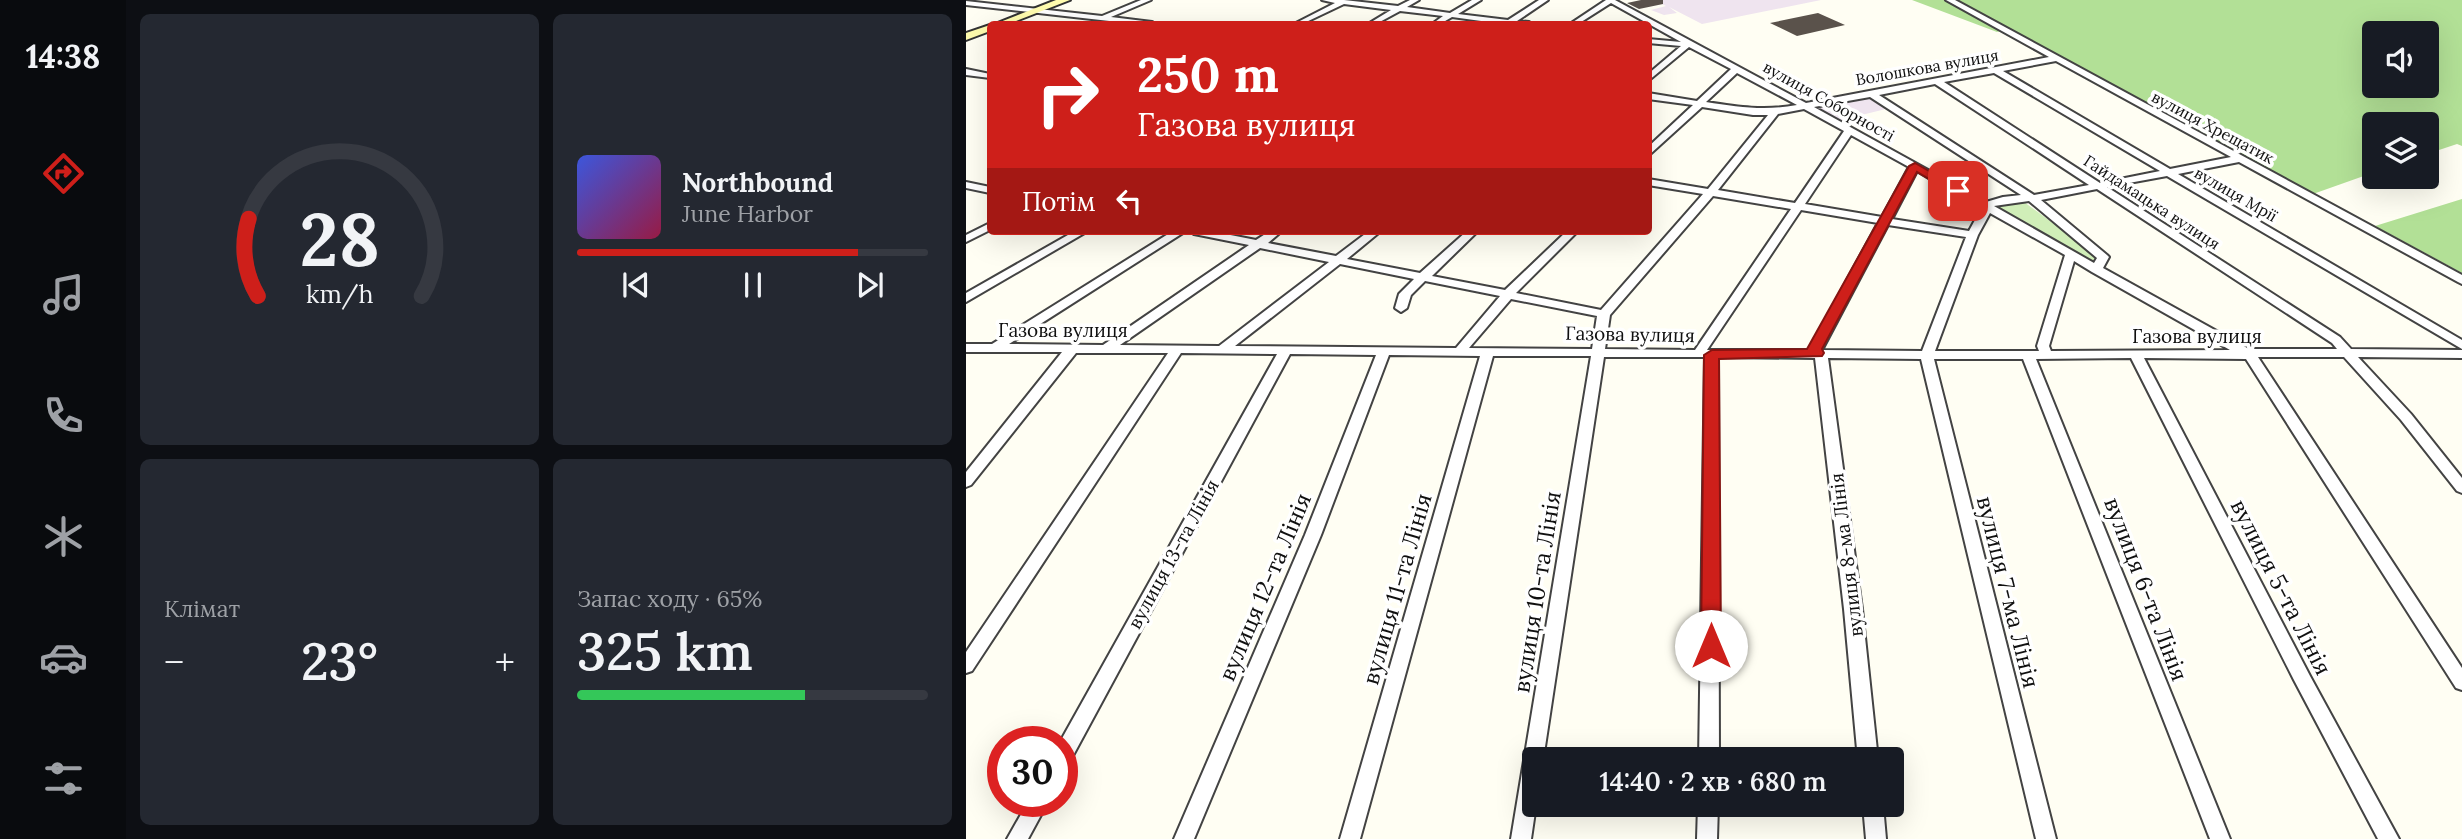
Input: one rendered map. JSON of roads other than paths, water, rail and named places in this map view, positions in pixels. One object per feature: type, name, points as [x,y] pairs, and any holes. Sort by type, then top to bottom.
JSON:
[{"type":"street","points":[[966,11],[993,0]]},
{"type":"street","points":[[1008,21],[1065,0]]},
{"type":"street","points":[[1104,18],[1147,0]]},
{"type":"street","points":[[1326,0],[1492,21]]},
{"type":"street","points":[[1377,21],[1415,0]]},
{"type":"street","points":[[1441,21],[1477,0]]},
{"type":"street","points":[[1509,21],[1544,0]]},
{"type":"street","points":[[1579,21],[1611,0]]},
{"type":"street","name":"вулиця Соборності","points":[[1611,0],[1644,21]]},
{"type":"street","name":"вулиця Хрещатик","points":[[1950,0],[2462,280]]},
{"type":"street","points":[[1303,21],[1344,1]]},
{"type":"street","points":[[966,3],[1040,9],[1128,21]]},
{"type":"street","name":"вулиця Соборності","points":[[1652,26],[1915,166],[2096,271],[2251,355]]},
{"type":"street","points":[[966,37],[987,29]]},
{"type":"street","points":[[1652,41],[1690,46]]},
{"type":"street","points":[[1652,76],[1690,46]]},
{"type":"street","name":"Волошкова вулиця","points":[[1652,97],[1753,112],[1775,112],[2054,59]]},
{"type":"street","points":[[1652,149],[1736,69]]},
{"type":"street","name":"вулиця Мрії","points":[[1995,70],[2462,345]]},
{"type":"street","points":[[966,72],[987,76]]},
{"type":"street","name":"Гайдамацька вулиця","points":[[1936,81],[2336,340],[2406,416],[2462,488]]},
{"type":"street","points":[[1870,93],[2030,198],[2103,257],[2096,271]]},
{"type":"street","points":[[1597,353],[1604,314],[1711,192],[1775,112]]},
{"type":"street","points":[[1709,747],[1705,354],[1796,206],[1849,131]]},
{"type":"street","points":[[1927,355],[1985,207],[2003,200],[2100,186],[2238,159]]},
{"type":"street","points":[[1817,353],[1815,349],[1883,220],[1915,166]]},
{"type":"street","points":[[1652,183],[1972,235]]},
{"type":"street","points":[[967,186],[987,189]]},
{"type":"street","points":[[966,239],[987,228]]},
{"type":"street","points":[[966,298],[1076,235]]},
{"type":"street","points":[[994,348],[1175,235]]},
{"type":"street","points":[[1214,235],[1604,314]]},
{"type":"street","points":[[1106,349],[1271,235]]},
{"type":"street","points":[[1222,350],[1371,235]]},
{"type":"street","points":[[1401,308],[1405,294],[1468,235]]},
{"type":"street","points":[[1459,352],[1509,293],[1569,235]]},
{"type":"street","points":[[2046,355],[2043,346],[2070,256]]},
{"type":"street","name":"Газова вулиця","points":[[966,349],[1927,355],[2251,355],[2349,352],[2462,354]]},
{"type":"street","points":[[966,482],[1072,349]]},
{"type":"street","points":[[966,666],[1177,350]]},
{"type":"street","name":"вулиця 13-та Лінія","points":[[1078,728],[1285,351]]},
{"type":"street","name":"вулиця 12-та Лінія","points":[[1184,839],[1313,535],[1384,351]]},
{"type":"street","name":"вулиця 11-та Лінія","points":[[1350,839],[1488,352]]},
{"type":"street","name":"вулиця 10-та Лінія","points":[[1521,839],[1597,353]]},
{"type":"street","name":"вулиця 8-ма Лінія","points":[[1817,353],[1822,358],[1834,453],[1867,747]]},
{"type":"street","name":"вулиця 7-ма Лінія","points":[[1927,355],[2046,839]]},
{"type":"street","name":"вулиця 6-та Лінія","points":[[2028,355],[2220,839]]},
{"type":"street","name":"вулиця 5-та Лінія","points":[[2136,355],[2303,680],[2389,839]]},
{"type":"street","points":[[2251,355],[2462,684]]},
{"type":"street","points":[[1017,839],[1029,817]]},
{"type":"street","points":[[1707,839],[1708,817]]},
{"type":"street","points":[[1874,817],[1876,839]]}]
